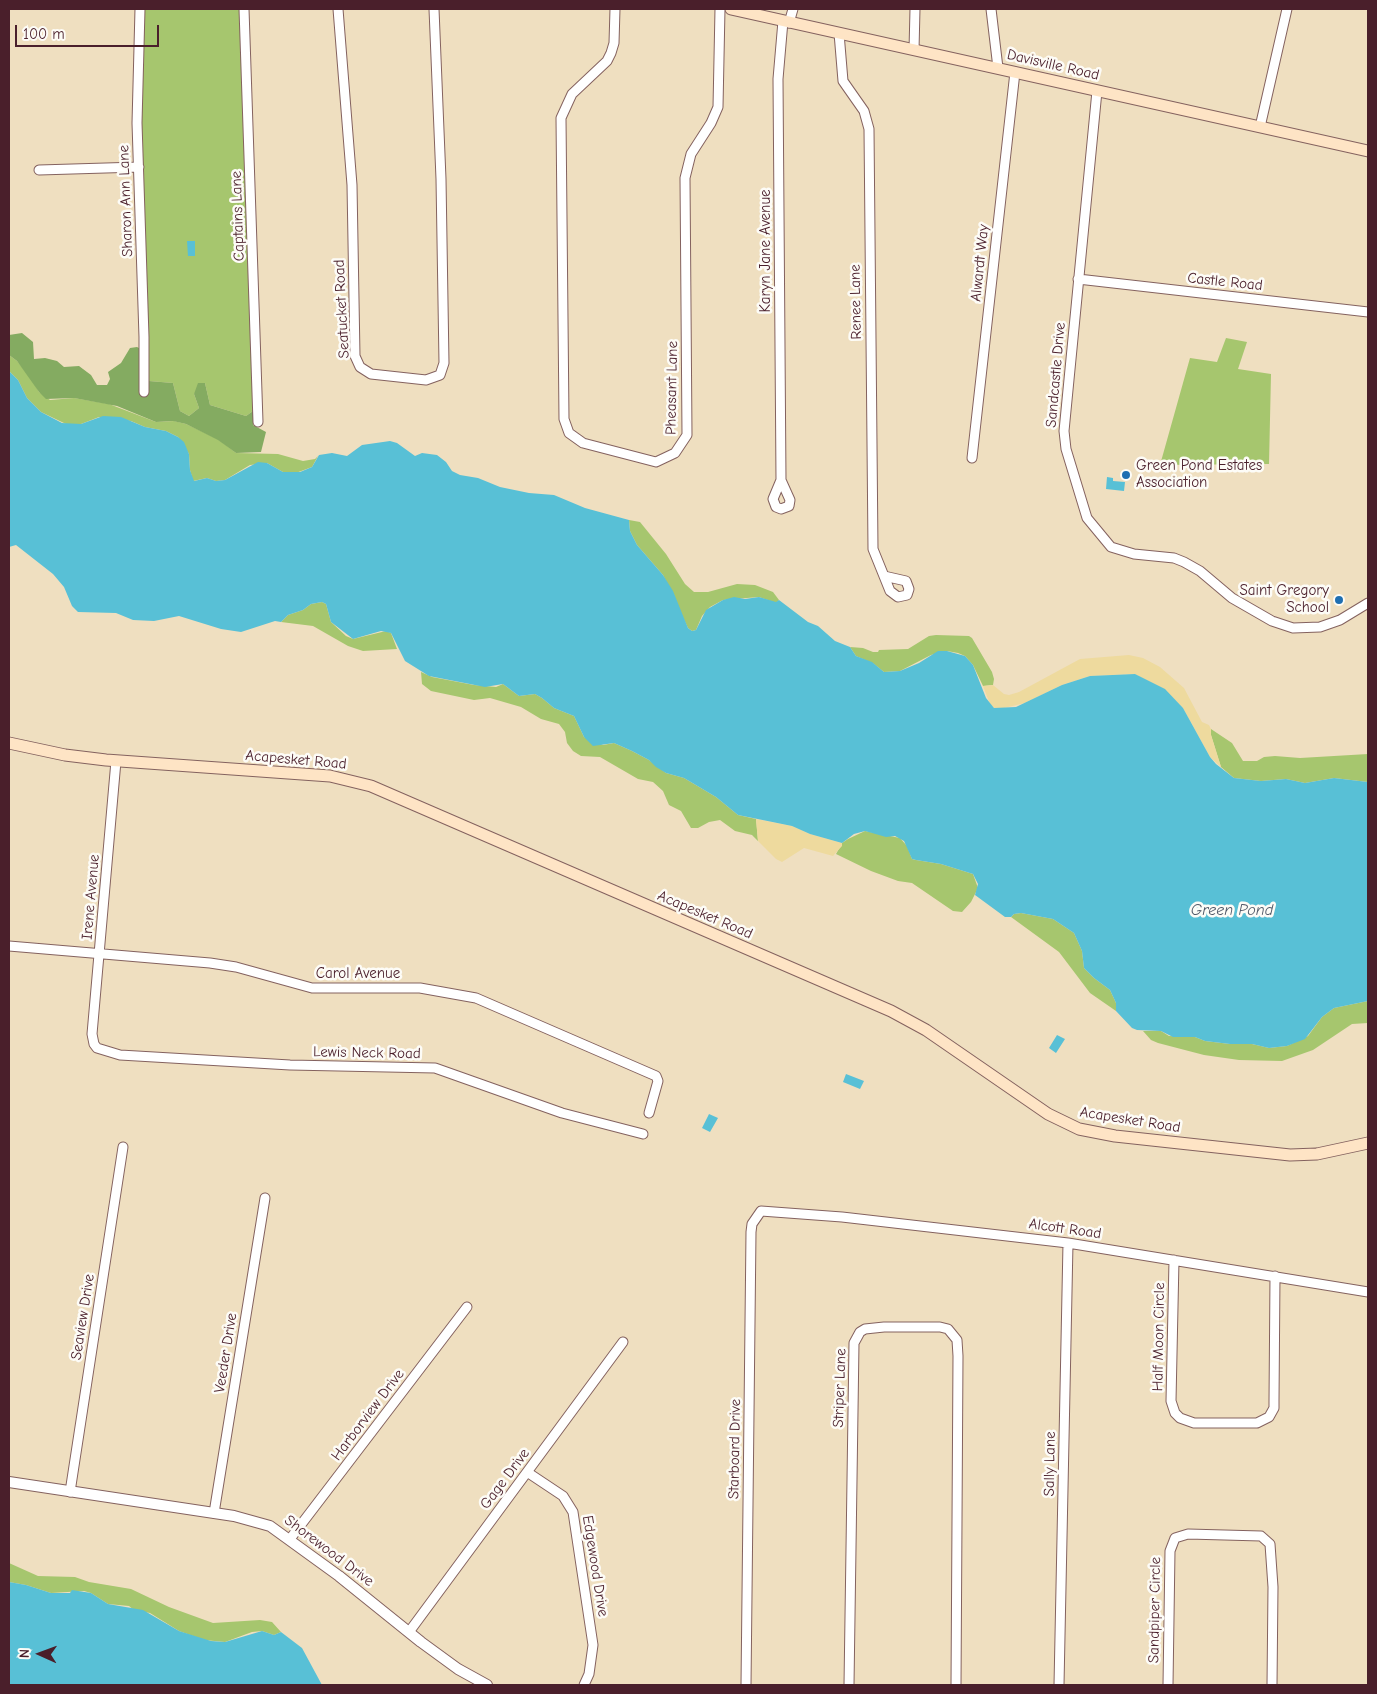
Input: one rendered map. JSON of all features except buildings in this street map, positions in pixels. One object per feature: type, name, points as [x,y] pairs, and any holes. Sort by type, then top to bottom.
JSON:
[{"type":"main road","name":"Davisville Road","points":[[731,9],[1368,151]]},
{"type":"main road","name":"Acapesket Road","points":[[9,743],[65,755],[116,761],[330,776],[371,786],[892,1011],[926,1030],[1048,1114],[1079,1129],[1115,1136],[1290,1155],[1317,1154],[1368,1143]]},
{"type":"street","name":"Sharon Ann Lane","points":[[140,9],[137,100],[144,392]]},
{"type":"street","name":"Captains Lane","points":[[244,9],[258,422]]},
{"type":"street","name":"Seatucket Road","points":[[338,9],[352,185],[355,356],[360,367],[370,374],[426,380],[440,375],[444,363],[441,169],[434,9]]},
{"type":"street","name":"Pheasant Lane","points":[[615,9],[614,43],[611,53],[607,61],[568,101],[560,123],[564,418],[569,433],[583,443],[656,462],[675,453],[687,436],[684,178],[691,154],[711,124],[718,107],[720,9]]},
{"type":"street","name":"Karyn Jane Avenue","points":[[781,480],[778,72],[786,22],[792,9]]},
{"type":"street","points":[[914,50],[916,9]]},
{"type":"street","points":[[991,9],[998,68]]},
{"type":"street","points":[[1260,127],[1286,9]]},
{"type":"street","name":"Renee Lane","points":[[839,33],[843,81],[864,112],[869,130],[873,549],[884,576]]},
{"type":"street","name":"Alwardt Way","points":[[972,458],[1015,72]]},
{"type":"street","name":"Sandcastle Drive","points":[[1097,91],[1064,431],[1066,449],[1087,518],[1111,546],[1121,551],[1174,558],[1184,562],[1200,571],[1232,598],[1272,620],[1293,628],[1320,628],[1340,620],[1368,603]]},
{"type":"street","points":[[39,170],[139,167]]},
{"type":"street","name":"Castle Road","points":[[1078,279],[1368,312]]},
{"type":"street","name":"Irene Avenue","points":[[92,1034],[116,761]]},
{"type":"street","name":"Carol Avenue","points":[[9,946],[166,958],[236,967],[312,988],[420,988],[476,998],[656,1076],[658,1081],[649,1113]]},
{"type":"street","name":"Lewis Neck Road","points":[[92,1034],[97,1048],[120,1055],[290,1065],[435,1068],[562,1113],[643,1134]]},
{"type":"street","name":"Seaview Drive","points":[[70,1492],[123,1147]]},
{"type":"street","name":"Veeder Drive","points":[[214,1513],[265,1198]]},
{"type":"street","name":"Alcott Road","points":[[757,1215],[763,1210],[842,1217],[1068,1243],[1368,1292]]},
{"type":"street","name":"Starboard Drive","points":[[746,1685],[751,1232],[757,1215]]},
{"type":"street","name":"Sally Lane","points":[[1059,1685],[1068,1243]]},
{"type":"street","name":"Half Moon Circle","points":[[1174,1260],[1171,1401],[1175,1413],[1180,1418],[1194,1423],[1257,1423],[1269,1417],[1274,1408],[1275,1276]]},
{"type":"street","name":"Harborview Drive","points":[[290,1540],[467,1307]]},
{"type":"street","name":"Striper Lane","points":[[849,1685],[854,1343],[860,1332],[865,1329],[884,1326],[940,1327],[948,1329],[957,1340],[956,1685]]},
{"type":"street","name":"Gage Drive","points":[[408,1632],[623,1342]]},
{"type":"street","name":"Edgewood Drive","points":[[528,1472],[563,1496],[573,1512],[593,1645],[589,1674],[584,1685]]},
{"type":"street","name":"Shorewood Drive","points":[[9,1482],[214,1513],[270,1526],[458,1669],[487,1685]]},
{"type":"street","name":"Sandpiper Circle","points":[[1168,1685],[1170,1551],[1175,1538],[1188,1534],[1261,1536],[1270,1544],[1273,1587],[1272,1685]]},
{"type":"green space","points":[[144,9],[240,9],[253,390],[253,411],[246,416],[210,405],[205,383],[194,394],[199,408],[189,416],[180,411],[173,383],[149,381],[141,124]]},
{"type":"green space","points":[[22,333],[33,342],[34,359],[45,358],[57,361],[64,367],[79,366],[91,375],[97,385],[107,385],[110,379],[108,372],[121,363],[130,348],[137,347],[139,348],[141,393],[147,394],[149,381],[173,383],[180,411],[189,416],[199,408],[194,394],[198,383],[205,383],[210,405],[246,416],[253,411],[253,425],[266,432],[261,452],[236,453],[218,440],[186,424],[173,421],[156,422],[117,406],[74,398],[46,399],[17,361],[9,355],[9,335]]},
{"type":"green space","points":[[1226,338],[1247,342],[1238,369],[1271,374],[1269,464],[1160,465],[1190,358],[1217,362]]},
{"type":"green space","points":[[9,355],[17,361],[31,378],[39,392],[50,400],[74,398],[109,404],[156,422],[174,421],[186,424],[218,439],[236,453],[278,454],[303,461],[315,459],[318,456],[312,467],[293,474],[283,472],[267,463],[250,465],[225,480],[216,481],[207,478],[193,481],[189,454],[178,437],[166,431],[145,427],[131,421],[99,417],[81,424],[66,424],[41,412],[27,398],[18,380],[9,371]]},
{"type":"green space","points":[[629,520],[640,522],[666,554],[685,584],[694,592],[708,592],[737,584],[755,585],[773,592],[779,600],[776,603],[759,597],[723,600],[710,607],[702,616],[696,630],[692,631],[688,628],[663,575],[637,545],[630,531]]},
{"type":"green space","points":[[322,602],[326,604],[331,622],[346,636],[353,639],[386,631],[391,633],[397,649],[363,651],[348,646],[313,626],[281,622],[288,615],[303,610],[311,604]]},
{"type":"green space","points":[[929,636],[969,636],[972,638],[992,672],[993,685],[983,686],[973,665],[965,656],[958,653],[947,651],[931,655],[900,671],[884,672],[874,664],[856,656],[850,647],[863,648],[873,652],[908,649]]},
{"type":"green space","points":[[421,672],[432,677],[474,685],[496,687],[503,684],[519,696],[535,694],[554,708],[574,716],[584,737],[603,745],[614,743],[632,751],[649,760],[666,773],[684,778],[716,797],[738,815],[756,819],[758,841],[752,835],[735,831],[720,820],[709,822],[698,828],[691,828],[681,811],[669,805],[663,791],[653,782],[638,779],[600,757],[581,756],[573,751],[567,743],[565,732],[559,724],[541,719],[521,707],[490,698],[474,700],[431,691],[422,684]]},
{"type":"green space","points":[[1211,729],[1232,743],[1243,761],[1257,761],[1264,757],[1275,756],[1300,758],[1368,754],[1368,782],[1334,778],[1305,783],[1286,779],[1261,781],[1234,778],[1221,767],[1211,735]]},
{"type":"green space","points":[[865,831],[900,838],[907,846],[912,859],[941,864],[973,874],[978,888],[971,902],[962,912],[953,911],[912,883],[898,881],[871,871],[836,854],[842,843]]},
{"type":"green space","points":[[1021,913],[1053,919],[1074,933],[1082,951],[1084,968],[1110,990],[1116,1003],[1116,1011],[1090,993],[1059,952],[1011,917],[1014,914]]},
{"type":"green space","points":[[1368,1001],[1368,1023],[1352,1024],[1313,1050],[1282,1061],[1239,1060],[1204,1055],[1158,1043],[1151,1040],[1143,1031],[1161,1031],[1169,1036],[1195,1037],[1205,1041],[1230,1044],[1252,1044],[1269,1048],[1287,1046],[1308,1036],[1322,1017],[1334,1008]]},
{"type":"green space","points":[[9,1563],[38,1576],[75,1577],[89,1582],[131,1589],[169,1607],[213,1623],[260,1620],[272,1622],[281,1632],[274,1635],[262,1631],[252,1632],[225,1642],[204,1640],[179,1631],[150,1613],[134,1610],[129,1606],[108,1604],[91,1593],[84,1591],[51,1593],[9,1582]]},
{"type":"sand","points":[[1129,655],[1143,658],[1160,667],[1184,688],[1202,722],[1209,725],[1211,729],[1211,735],[1221,767],[1210,757],[1183,708],[1172,697],[1135,674],[1090,676],[1062,685],[1025,703],[1004,708],[994,708],[990,704],[983,686],[993,685],[1004,694],[1009,695],[1019,692],[1080,659]]},
{"type":"sand","points":[[756,819],[792,826],[810,834],[842,843],[842,846],[833,856],[804,848],[782,862],[776,859],[758,841]]},
{"type":"water","points":[[187,241],[195,241],[195,256],[188,256]]},
{"type":"water","name":"Green Pond","points":[[9,371],[18,380],[27,398],[41,412],[62,423],[81,424],[103,416],[121,417],[145,427],[166,431],[178,437],[184,442],[189,454],[190,470],[194,481],[207,478],[216,481],[225,480],[258,462],[267,463],[283,472],[300,472],[312,467],[319,455],[332,453],[347,456],[362,445],[390,441],[397,443],[415,456],[422,453],[437,455],[446,462],[452,471],[460,475],[478,478],[500,487],[529,493],[554,495],[585,508],[629,520],[630,531],[637,545],[663,575],[673,591],[688,628],[692,631],[696,630],[706,610],[723,600],[734,597],[745,599],[759,597],[776,602],[779,600],[808,622],[818,626],[835,641],[850,647],[856,656],[872,662],[884,672],[900,671],[919,663],[938,651],[947,651],[965,656],[973,665],[986,698],[994,708],[1016,707],[1062,685],[1090,676],[1135,674],[1165,689],[1183,708],[1210,757],[1234,778],[1261,781],[1286,779],[1305,783],[1334,778],[1368,782],[1368,1001],[1334,1008],[1322,1017],[1305,1039],[1287,1046],[1269,1048],[1252,1044],[1230,1044],[1205,1041],[1195,1037],[1173,1037],[1161,1031],[1137,1030],[1132,1028],[1116,1011],[1116,1003],[1110,990],[1084,968],[1082,951],[1074,933],[1053,919],[1021,913],[1005,917],[975,895],[978,884],[973,874],[941,864],[912,859],[904,841],[895,836],[886,837],[865,831],[854,834],[842,843],[810,834],[792,826],[738,815],[716,797],[684,778],[666,773],[649,760],[632,751],[614,743],[593,746],[584,737],[574,716],[554,708],[535,694],[519,696],[503,684],[485,687],[429,676],[405,661],[391,633],[381,631],[353,639],[331,622],[326,604],[322,602],[311,604],[303,610],[288,615],[281,622],[275,621],[241,632],[221,629],[179,616],[154,621],[133,620],[116,613],[78,612],[72,606],[64,587],[53,574],[16,545],[9,547]]},
{"type":"water","points":[[1107,477],[1113,478],[1113,481],[1125,482],[1124,491],[1106,489]]},
{"type":"water","points":[[1057,1035],[1065,1039],[1056,1053],[1049,1048]]},
{"type":"water","points":[[846,1074],[864,1081],[860,1089],[843,1082]]},
{"type":"water","points":[[709,1114],[718,1118],[710,1132],[702,1128]]},
{"type":"water","points":[[9,1582],[51,1593],[70,1593],[72,1590],[91,1593],[108,1604],[143,1610],[179,1631],[211,1641],[225,1642],[262,1631],[274,1635],[281,1632],[302,1648],[322,1685],[9,1685]]},
{"type":"place","name":"Green Pond Estates Association","points":[[1126,475]]},
{"type":"place","name":"Saint Gregory School","points":[[1339,600]]}]
